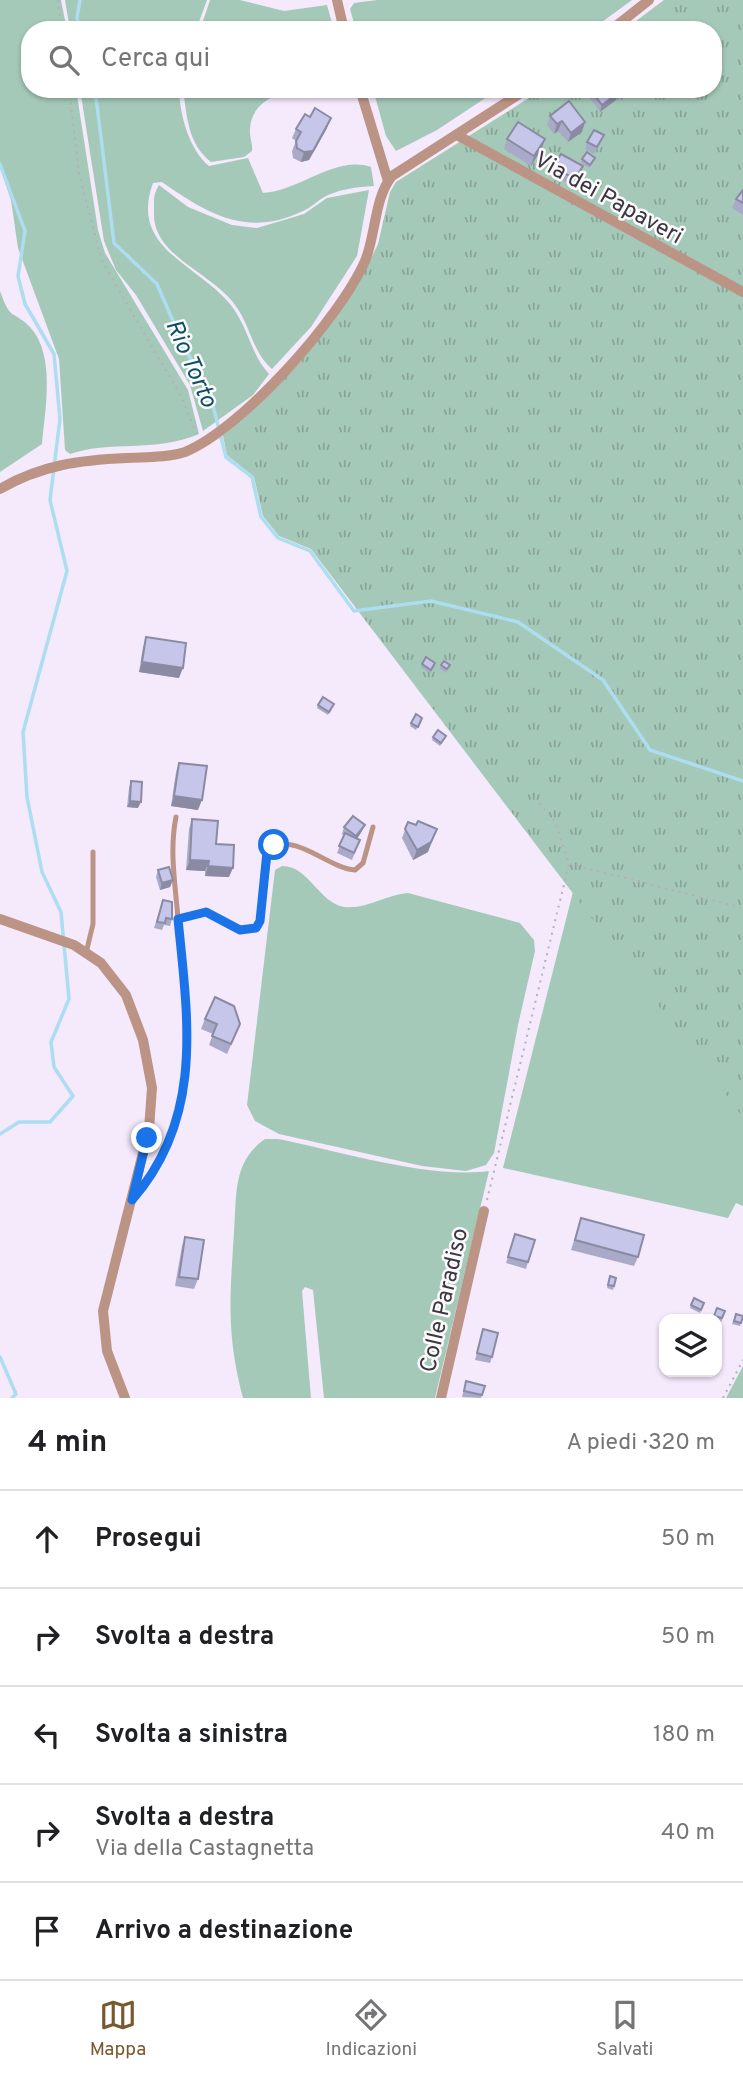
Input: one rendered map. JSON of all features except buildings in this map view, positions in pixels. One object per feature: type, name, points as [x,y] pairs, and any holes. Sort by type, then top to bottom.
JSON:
[{"type":"street","points":[[337,0],[342,21]]},
{"type":"street","points":[[622,21],[649,0]]},
{"type":"street","points":[[363,98],[388,181]]},
{"type":"street","points":[[0,489],[34,472],[62,464],[173,455],[212,435],[286,371],[350,287],[372,243],[388,181],[403,166],[513,98]]},
{"type":"street","name":"Via dei Papaveri","points":[[457,135],[743,292]]},
{"type":"street","points":[[0,919],[74,945],[108,970],[121,987],[148,1059],[152,1088],[149,1129],[108,1282],[103,1311],[107,1351],[125,1398]]},
{"type":"street","name":"Colle Paradiso","points":[[441,1398],[484,1211]]},
{"type":"lane","points":[[132,1200],[160,1164],[180,1108],[186,1036],[172,841],[176,817]]},
{"type":"lane","points":[[178,919],[206,912],[240,930],[252,930],[260,921],[270,847],[291,845],[341,867],[355,870],[363,863],[373,827]]},
{"type":"lane","points":[[86,953],[93,925],[93,852]]},
{"type":"path","points":[[58,0],[60,21]]},
{"type":"path","points":[[70,98],[79,174],[102,261],[182,398],[189,420],[202,442]]},
{"type":"path","points":[[484,1211],[569,864],[555,821],[537,801]]},
{"type":"path","points":[[569,864],[743,908]]},
{"type":"path","points":[[723,1398],[743,1360]]},
{"type":"green space","points":[[0,0],[61,0],[65,21],[21,21],[21,98],[77,98],[98,230],[105,253],[188,390],[199,434],[182,440],[149,445],[101,448],[70,454],[65,450],[59,359],[18,248],[11,200],[0,168]]},
{"type":"green space","points":[[65,0],[207,0],[199,21],[68,21]]},
{"type":"green space","points":[[210,0],[240,0],[284,11],[327,5],[331,21],[203,21]]},
{"type":"green space","points":[[377,0],[632,0],[603,21],[353,21],[350,9],[354,3]]},
{"type":"green space","points":[[664,0],[743,0],[743,1117],[311,549],[279,536],[263,516],[254,477],[227,455],[222,431],[324,332],[358,285],[378,244],[390,192],[396,182],[529,98],[722,98],[722,21],[636,21]]},
{"type":"green space","points":[[81,98],[180,98],[187,131],[202,159],[209,166],[248,158],[263,193],[277,191],[331,169],[358,165],[371,167],[374,186],[334,193],[303,211],[283,219],[264,222],[229,219],[196,204],[162,182],[153,183],[148,205],[150,224],[158,239],[170,253],[230,304],[257,357],[269,374],[253,395],[203,431],[190,385],[136,295],[116,270],[104,241]]},
{"type":"green space","points":[[184,98],[271,98],[260,106],[251,120],[252,151],[244,157],[211,162],[197,147]]},
{"type":"green space","points":[[375,98],[485,98],[437,130],[396,151],[386,136]]},
{"type":"green space","points":[[159,185],[188,207],[232,225],[257,228],[304,214],[327,198],[369,190],[357,256],[311,327],[272,369],[260,355],[245,321],[225,293],[172,252],[162,240],[156,227],[154,211]]},
{"type":"green space","points":[[0,291],[10,311],[30,327],[38,339],[43,352],[47,384],[42,444],[0,472]]},
{"type":"green space","points":[[282,866],[299,872],[327,898],[344,907],[360,906],[408,893],[520,923],[534,940],[535,951],[494,1153],[486,1165],[466,1171],[422,1166],[279,1134],[255,1121],[247,1105],[275,870]]},
{"type":"green space","points":[[578,872],[743,912],[743,1206],[736,1203],[728,1218],[503,1168]]},
{"type":"green space","points":[[265,1139],[278,1139],[411,1168],[489,1171],[435,1398],[324,1398],[313,1290],[305,1287],[302,1291],[311,1398],[243,1398],[234,1354],[231,1315],[236,1193],[241,1169],[254,1148]]},
{"type":"green space","points":[[743,1366],[743,1398],[726,1398]]},
{"type":"waterway","name":"Rio Torto","points":[[78,21],[80,0]]},
{"type":"waterway","name":"Rio Torto","points":[[96,98],[114,243],[157,284],[185,349],[209,390],[226,457],[252,477],[261,517],[278,538],[310,551],[354,611],[431,601],[518,622],[603,680],[650,750],[743,781]]},
{"type":"waterway","points":[[0,164],[25,231],[18,276],[25,304],[54,354],[60,419],[50,500],[67,571],[23,732],[27,797],[42,872],[61,912],[69,999],[51,1042],[54,1067],[73,1096],[50,1122],[19,1122],[0,1134]]},
{"type":"waterway","points":[[0,1357],[16,1394],[12,1398]]},
{"type":"route","points":[[147,1138],[132,1200],[160,1164],[173,1135],[183,1091],[186,1013],[178,919],[201,911],[243,931],[256,928],[260,921],[267,852],[274,845]]}]
